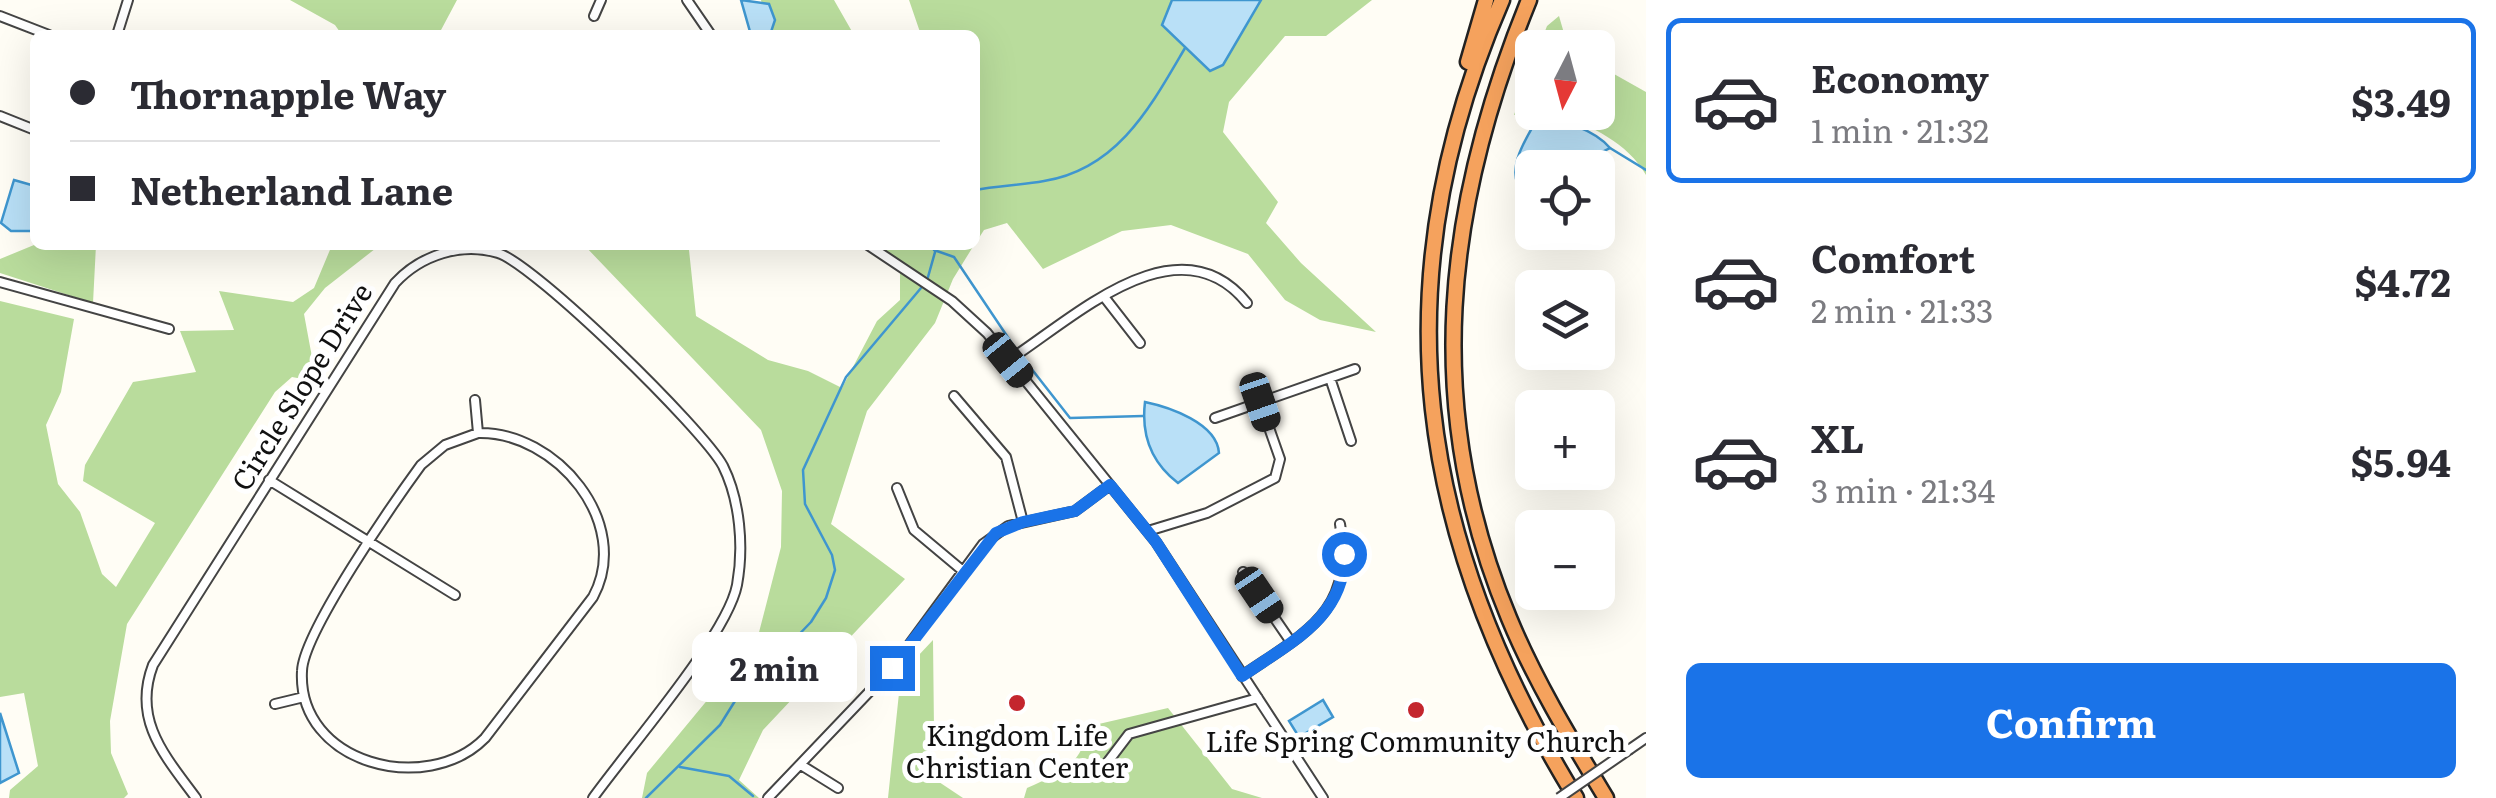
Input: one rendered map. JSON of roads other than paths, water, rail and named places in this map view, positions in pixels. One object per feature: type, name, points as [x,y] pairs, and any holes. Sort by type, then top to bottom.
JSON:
[{"type":"highway","points":[[1486,0],[1447,137],[1432,265],[1429,346],[1436,437],[1450,513],[1472,590],[1500,662],[1576,798]]},
{"type":"highway","points":[[1444,183],[1468,85],[1502,0]]},
{"type":"highway","points":[[1529,0],[1490,100],[1461,220],[1455,284],[1456,393],[1475,504],[1509,617],[1560,720],[1606,798]]},
{"type":"highway","points":[[1522,24],[1538,0]]},
{"type":"street","points":[[119,30],[128,0]]},
{"type":"street","points":[[594,16],[601,0]]},
{"type":"street","points":[[687,0],[708,30]]},
{"type":"street","points":[[0,16],[36,30]]},
{"type":"street","points":[[0,116],[30,128]]},
{"type":"street","name":"Circle Slope Drive","points":[[194,797],[152,736],[147,688],[167,641],[395,283],[422,262],[453,250]]},
{"type":"street","name":"Circle Slope Drive","points":[[476,250],[505,256],[533,273],[688,420],[718,457],[734,496],[740,559],[729,610],[593,798]]},
{"type":"street","points":[[875,250],[960,307],[1148,531],[1323,798]]},
{"type":"street","points":[[1008,360],[1147,274],[1182,268],[1218,278],[1247,303]]},
{"type":"street","points":[[0,282],[169,329]]},
{"type":"street","points":[[1104,298],[1140,343]]},
{"type":"street","points":[[1215,418],[1355,369]]},
{"type":"street","points":[[1330,378],[1351,441]]},
{"type":"street","points":[[954,396],[1006,456],[1023,522]]},
{"type":"street","points":[[474,400],[478,433]]},
{"type":"street","points":[[1148,531],[1207,513],[1275,478],[1280,459],[1260,402]]},
{"type":"street","points":[[478,433],[502,434],[533,446],[590,502],[602,524],[606,555],[594,597],[485,738],[445,764],[401,766],[349,754],[318,728],[304,698],[302,671],[308,646],[426,459],[445,445],[478,433]]},
{"type":"street","points":[[269,480],[455,596]]},
{"type":"street","points":[[768,798],[892,668],[996,533],[1023,522],[1075,511],[1110,485]]},
{"type":"street","points":[[897,488],[914,530],[963,571]]},
{"type":"street","points":[[1242,676],[1320,620],[1338,593],[1344,563],[1340,524]]},
{"type":"street","points":[[1243,572],[1291,642]]},
{"type":"street","points":[[274,704],[304,698]]},
{"type":"street","points":[[1108,763],[1129,734],[1258,698]]},
{"type":"street","points":[[1559,798],[1646,738]]},
{"type":"street","points":[[800,765],[838,788]]},
{"type":"water","points":[[741,0],[769,4],[775,20],[772,30],[750,30]]},
{"type":"water","points":[[1172,0],[1261,0],[1223,65],[1210,71],[1162,25]]},
{"type":"water","points":[[1532,130],[1583,130],[1610,148],[1521,150]]},
{"type":"water","points":[[14,180],[30,185],[30,231],[11,231],[1,223]]},
{"type":"water","points":[[1145,402],[1178,412],[1201,425],[1216,442],[1219,453],[1178,483],[1161,467],[1150,447]]},
{"type":"water","points":[[1323,700],[1333,717],[1299,737],[1289,721]]},
{"type":"water","points":[[0,713],[19,773],[0,783]]},
{"type":"waterway","points":[[980,189],[1044,181],[1092,163],[1130,132],[1185,48]]},
{"type":"waterway","points":[[1610,148],[1646,170]]},
{"type":"waterway","points":[[934,250],[954,257],[1015,348]]},
{"type":"waterway","points":[[928,277],[936,250]]},
{"type":"waterway","points":[[646,798],[720,725],[735,701],[811,622],[826,598],[835,570],[832,555],[805,504],[803,470],[846,377],[921,288]]},
{"type":"waterway","points":[[1023,358],[1070,418],[1143,416]]},
{"type":"waterway","points":[[680,767],[729,776],[753,796]]},
{"type":"place","name":"Kingdom Life Christian Center","points":[[1017,703]]},
{"type":"place","name":"Life Spring Community Church","points":[[1416,710]]}]
